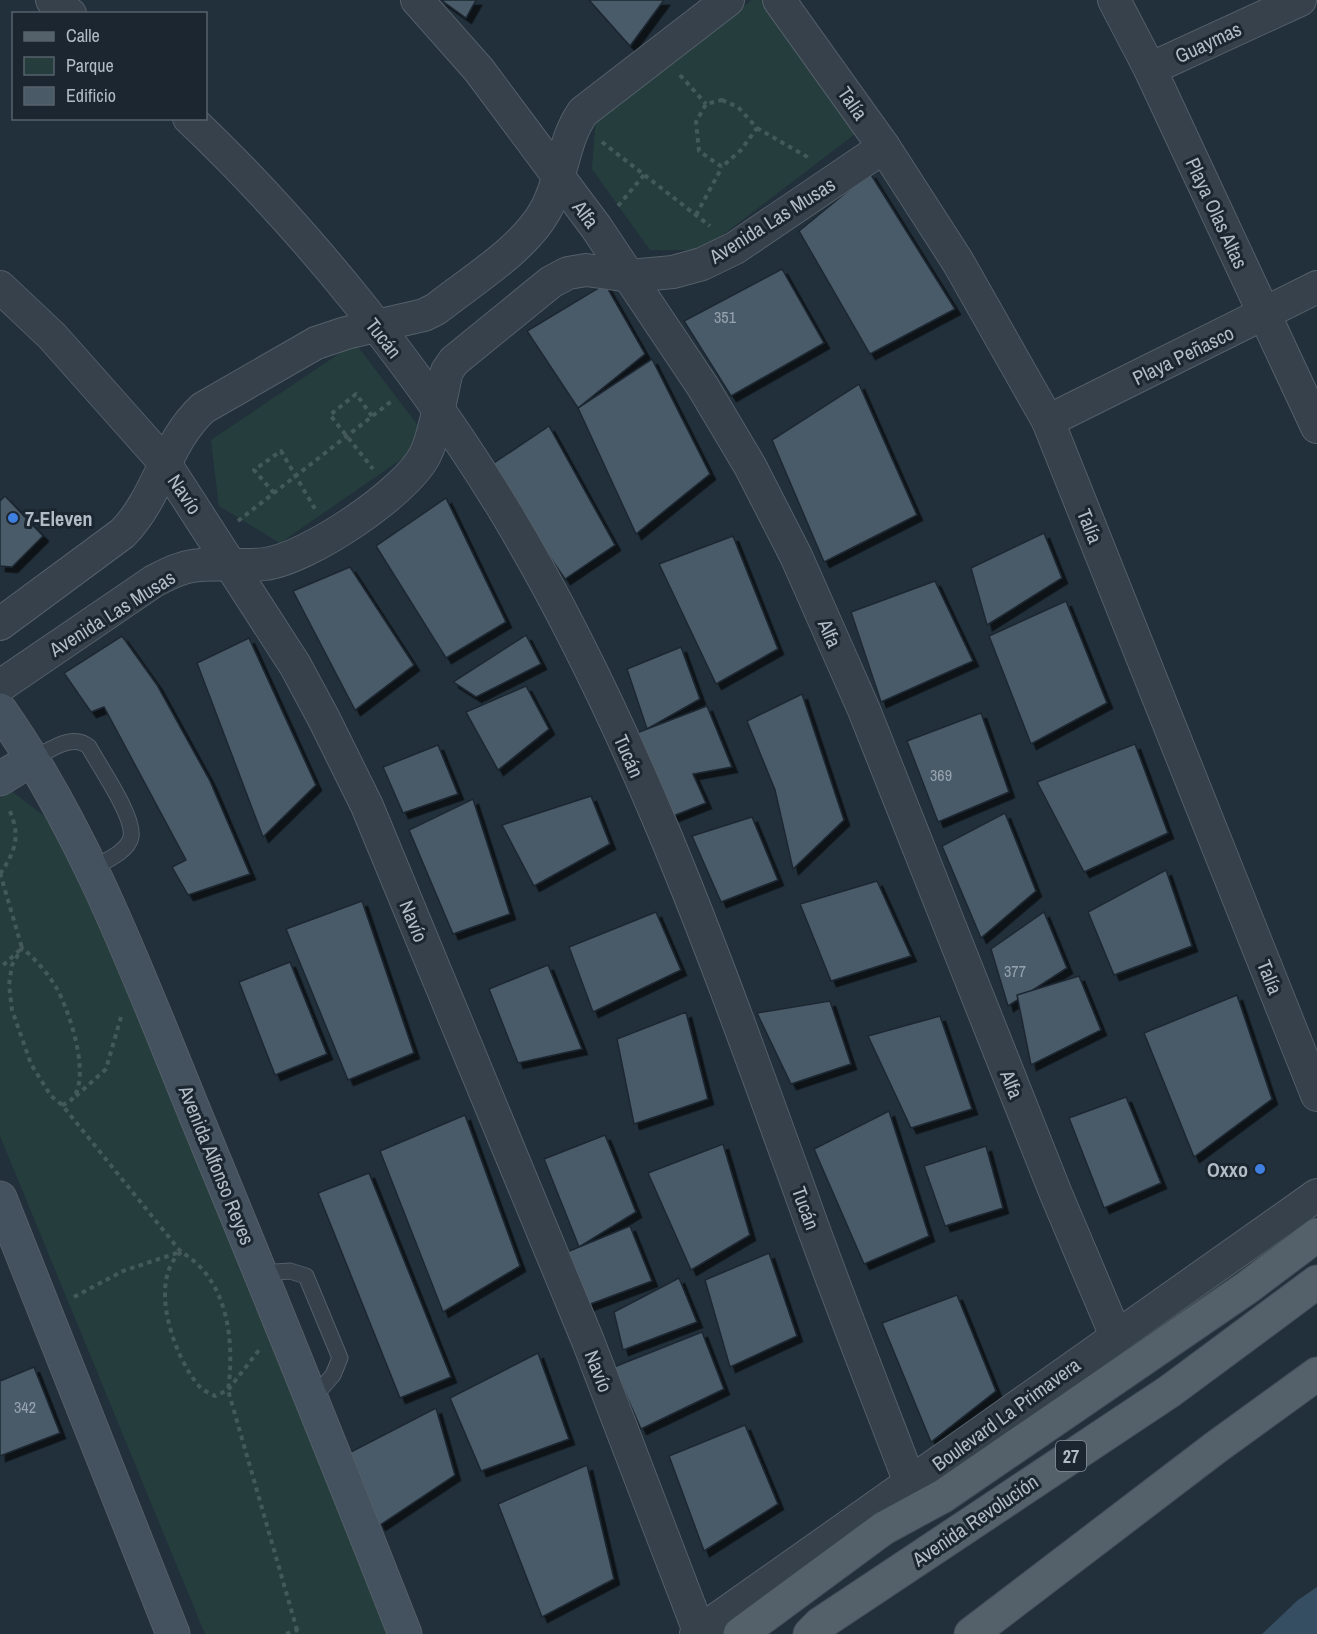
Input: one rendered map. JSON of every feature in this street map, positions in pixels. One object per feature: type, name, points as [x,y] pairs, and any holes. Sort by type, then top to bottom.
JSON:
[{"type":"main road","name":"Avenida Alfonso Reyes","points":[[0,710],[32,759],[91,869],[129,951],[312,1398],[405,1634]]},
{"type":"main road","points":[[3,790],[32,759]]},
{"type":"main road","points":[[0,1198],[173,1634]]},
{"type":"main road","points":[[740,1634],[884,1528],[944,1496],[1248,1287],[1317,1235]]},
{"type":"main road","name":"Avenida Revolución","points":[[815,1629],[1170,1390],[1317,1282]]},
{"type":"main road","points":[[971,1634],[1215,1448],[1317,1374]]},
{"type":"main road","points":[[815,1629],[834,1593],[944,1496]]},
{"type":"street","points":[[52,0],[67,12]]},
{"type":"street","name":"Alfa","points":[[417,0],[479,70],[596,227],[704,387],[750,466],[796,556],[864,710],[1056,1194],[1116,1336]]},
{"type":"street","points":[[0,624],[123,533],[139,517],[149,500],[164,462],[188,422],[203,408],[316,343],[424,315],[436,309],[518,243],[545,210],[558,177],[572,127],[583,112],[728,0]]},
{"type":"street","name":"Talía","points":[[779,0],[884,147],[958,262],[1048,421],[1317,1095]]},
{"type":"street","name":"Playa Olas Altas","points":[[1114,0],[1150,69],[1317,428]]},
{"type":"street","name":"Guaymas","points":[[1150,69],[1300,0]]},
{"type":"street","name":"Tucán","points":[[191,120],[287,219],[375,326],[437,408],[503,508],[580,650],[625,744],[710,943],[809,1218],[910,1483]]},
{"type":"street","name":"Avenida Las Musas","points":[[0,686],[154,581],[194,565],[233,567],[285,561],[332,535],[391,494],[425,457],[447,371],[454,361],[550,282],[568,273],[586,270],[630,276],[673,272],[702,264],[735,248],[884,147]]},
{"type":"street","name":"Navío","points":[[0,287],[59,344],[164,462],[295,665],[367,806],[588,1341],[697,1633]]},
{"type":"street","name":"Playa Peñasco","points":[[1048,421],[1317,287]]},
{"type":"street","name":"Boulevard La Primavera","points":[[697,1633],[1317,1195]]},
{"type":"lane","points":[[32,759],[73,740],[82,741],[89,747],[129,819],[131,837],[125,847],[91,869]]},
{"type":"lane","points":[[261,1273],[290,1271],[306,1276],[340,1358],[333,1375],[312,1398]]},
{"type":"path","points":[[661,54],[706,104]]},
{"type":"path","points":[[722,167],[699,152],[696,122],[706,104],[722,100],[738,106],[757,128],[818,163]]},
{"type":"path","points":[[572,127],[595,137],[696,214],[735,248]]},
{"type":"path","points":[[696,214],[722,167],[741,150],[757,128]]},
{"type":"path","points":[[596,227],[619,205],[644,175]]},
{"type":"path","points":[[612,196],[625,214]]},
{"type":"path","points":[[215,539],[416,380]]},
{"type":"path","points":[[372,416],[356,394],[330,415],[391,494]]},
{"type":"path","points":[[274,493],[254,470],[282,451],[332,535]]},
{"type":"path","points":[[3,790],[16,825],[14,852],[0,874],[22,948],[41,966],[56,987],[69,1016],[79,1050],[80,1074],[75,1096]]},
{"type":"path","points":[[0,968],[22,948]]},
{"type":"path","points":[[22,948],[12,965],[10,975],[12,1010],[31,1064],[51,1096],[62,1105],[181,1252],[197,1261],[207,1274],[222,1305],[231,1333],[232,1360],[228,1390],[297,1630],[302,1634]]},
{"type":"path","points":[[62,1105],[106,1069],[122,1013]]},
{"type":"path","points":[[45,1313],[123,1271],[181,1252]]},
{"type":"path","points":[[181,1252],[168,1267],[165,1289],[168,1321],[181,1356],[200,1388],[215,1396],[228,1390],[280,1320]]},
{"type":"path","points":[[286,1634],[297,1630]]},
{"type":"green space","points":[[752,0],[765,0],[855,134],[703,250],[650,250],[592,169],[596,119]]},
{"type":"green space","points":[[355,343],[429,440],[280,543],[219,506],[211,440]]},
{"type":"green space","points":[[10,790],[78,842],[395,1634],[205,1634],[0,1136],[0,798]]},
{"type":"water","points":[[1317,1587],[1317,1634],[1262,1634],[1298,1600]]},
{"type":"building","points":[[441,0],[476,0],[466,18]]},
{"type":"building","points":[[589,0],[664,0],[630,46]]},
{"type":"building","points":[[870,173],[955,309],[870,354],[799,231]]},
{"type":"building","points":[[782,269],[824,343],[731,396],[684,321]]},
{"type":"building","points":[[605,284],[645,354],[578,408],[527,331]]},
{"type":"building","points":[[652,359],[710,474],[636,534],[578,408]]},
{"type":"building","points":[[859,384],[917,515],[824,562],[772,440]]},
{"type":"building","points":[[549,426],[615,545],[565,579],[488,467]]},
{"type":"building","name":"7-Eleven","points":[[5,496],[43,536],[12,567],[0,566],[0,501]]},
{"type":"building","points":[[446,498],[506,622],[446,658],[376,546]]},
{"type":"building","points":[[1044,533],[1062,578],[987,625],[971,568]]},
{"type":"building","points":[[733,536],[778,649],[716,684],[659,564]]},
{"type":"building","points":[[350,567],[414,665],[355,710],[293,591]]},
{"type":"building","points":[[935,581],[973,661],[881,702],[851,612]]},
{"type":"building","points":[[1066,601],[1107,703],[1031,744],[989,636]]},
{"type":"building","points":[[526,635],[541,664],[476,697],[453,682]]},
{"type":"building","points":[[122,636],[157,685],[210,781],[250,874],[188,895],[172,867],[186,860],[104,707],[91,712],[64,673]]},
{"type":"building","points":[[249,638],[316,785],[263,837],[197,663]]},
{"type":"building","points":[[681,647],[700,699],[647,729],[627,669]]},
{"type":"building","points":[[526,686],[549,729],[498,770],[466,712]]},
{"type":"building","points":[[802,694],[844,820],[793,869],[775,790],[747,721]]},
{"type":"building","points":[[707,706],[732,767],[693,774],[706,803],[668,818],[634,734]]},
{"type":"building","points":[[981,713],[1009,792],[938,822],[907,741]]},
{"type":"building","points":[[1135,744],[1168,833],[1084,872],[1037,782]]},
{"type":"building","points":[[438,745],[458,794],[403,813],[383,767]]},
{"type":"building","points":[[591,796],[610,844],[534,886],[502,825]]},
{"type":"building","points":[[473,799],[510,914],[453,934],[409,830]]},
{"type":"building","points":[[1005,813],[1036,891],[981,938],[942,846]]},
{"type":"building","points":[[752,817],[778,880],[721,902],[692,836]]},
{"type":"building","points":[[1166,870],[1192,946],[1114,975],[1088,912]]},
{"type":"building","points":[[877,881],[911,956],[831,981],[800,904]]},
{"type":"building","points":[[362,901],[414,1053],[348,1080],[286,929]]},
{"type":"building","points":[[656,912],[681,970],[593,1012],[569,947]]},
{"type":"building","points":[[1044,912],[1067,968],[1008,1006],[991,949]]},
{"type":"building","points":[[290,962],[327,1054],[275,1075],[239,982]]},
{"type":"building","points":[[548,965],[582,1049],[518,1063],[489,989]]},
{"type":"building","points":[[1079,976],[1101,1030],[1031,1065],[1017,995]]},
{"type":"building","points":[[1237,995],[1272,1099],[1194,1157],[1144,1033]]},
{"type":"building","points":[[830,1001],[851,1064],[791,1084],[757,1013]]},
{"type":"building","points":[[686,1012],[708,1099],[634,1124],[617,1039]]},
{"type":"building","points":[[940,1016],[972,1109],[911,1128],[868,1036]]},
{"type":"building","points":[[1126,1097],[1161,1183],[1104,1208],[1069,1118]]},
{"type":"building","points":[[889,1111],[929,1236],[864,1264],[814,1149]]},
{"type":"building","points":[[465,1115],[520,1266],[443,1312],[380,1151]]},
{"type":"building","points":[[605,1135],[636,1212],[579,1247],[544,1159]]},
{"type":"building","points":[[723,1144],[750,1235],[691,1270],[648,1173]]},
{"type":"building","points":[[986,1146],[1003,1208],[945,1226],[924,1166]]},
{"type":"building","points":[[369,1173],[451,1377],[400,1398],[318,1193]]},
{"type":"building","points":[[630,1226],[652,1281],[588,1305],[567,1252]]},
{"type":"building","points":[[769,1253],[797,1336],[730,1367],[705,1280]]},
{"type":"building","points":[[679,1278],[697,1322],[623,1350],[614,1312]]},
{"type":"building","points":[[957,1295],[996,1391],[931,1442],[882,1323]]},
{"type":"building","points":[[702,1332],[724,1389],[641,1429],[614,1367]]},
{"type":"building","points":[[538,1353],[569,1439],[481,1471],[450,1398]]},
{"type":"building","points":[[34,1367],[60,1433],[0,1456],[0,1381]]},
{"type":"building","points":[[436,1408],[455,1475],[380,1525],[345,1455]]},
{"type":"building","points":[[745,1425],[778,1504],[704,1551],[669,1456]]},
{"type":"building","points":[[587,1465],[614,1579],[542,1617],[498,1504]]},
{"type":"place","name":"7-Eleven","points":[[13,518]]},
{"type":"place","name":"Oxxo","points":[[1260,1169]]}]
